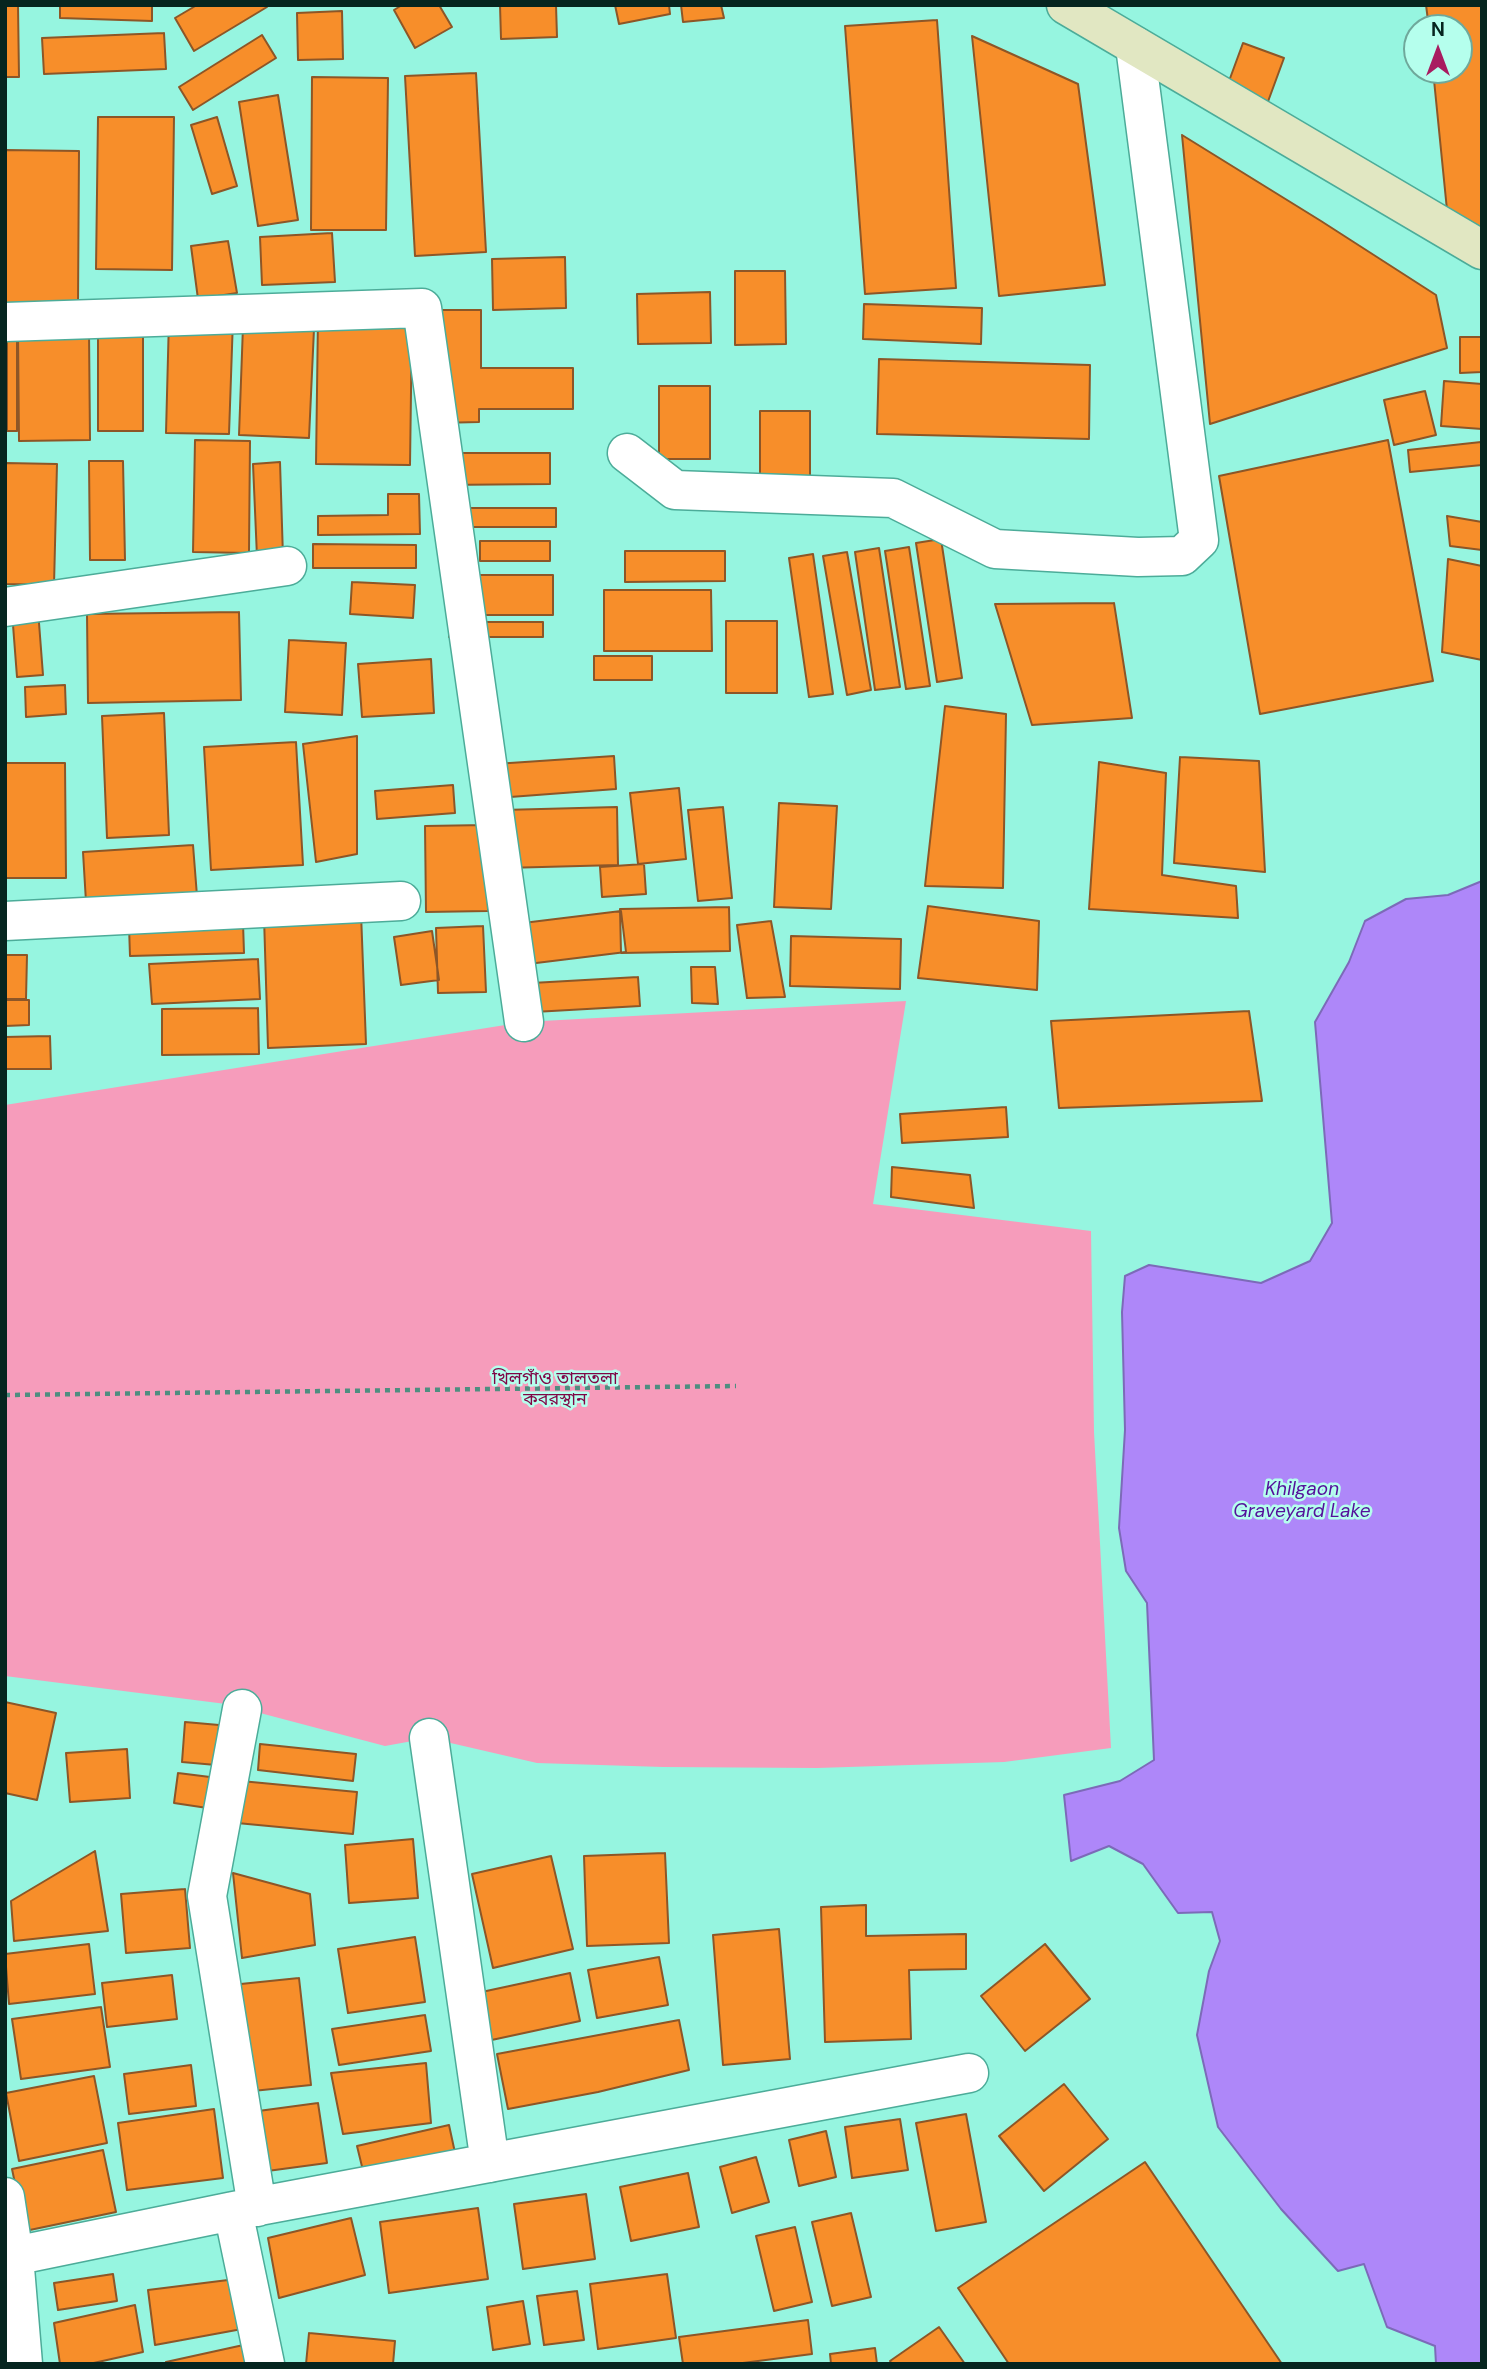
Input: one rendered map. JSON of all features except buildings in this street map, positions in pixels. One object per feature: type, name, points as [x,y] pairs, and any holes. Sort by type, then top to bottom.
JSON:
[{"type":"street","points":[[1066,5],[1482,250]]},
{"type":"street","points":[[627,453],[675,490],[893,498],[995,549],[1138,557],[1182,556],[1199,540],[1135,46]]},
{"type":"street","points":[[5,322],[422,308],[524,1022]]},
{"type":"street","points":[[5,607],[286,566]]},
{"type":"street","points":[[5,921],[401,901]]},
{"type":"street","points":[[242,1709],[207,1896],[265,2364]]},
{"type":"street","points":[[429,1738],[490,2163]]},
{"type":"street","points":[[14,2256],[245,2209],[969,2073]]},
{"type":"street","points":[[5,2197],[14,2256],[23,2364]]},
{"type":"path","points":[[5,1395],[736,1386]]},
{"type":"green space","name":"খিলগাঁও তালতলা কবরস্থান","points":[[906,1001],[873,1204],[1091,1231],[1094,1432],[1111,1748],[1004,1762],[817,1768],[537,1763],[429,1738],[385,1746],[226,1704],[5,1676],[5,1105],[524,1022]]},
{"type":"water","name":"Khilgaon Graveyard Lake","points":[[1482,881],[1482,2364],[1436,2364],[1435,2346],[1387,2327],[1364,2264],[1338,2271],[1281,2209],[1218,2127],[1197,2035],[1209,1971],[1220,1941],[1212,1912],[1178,1913],[1143,1864],[1109,1846],[1071,1861],[1064,1795],[1120,1781],[1154,1760],[1147,1603],[1126,1571],[1119,1528],[1125,1430],[1122,1312],[1125,1276],[1149,1265],[1261,1283],[1310,1261],[1332,1223],[1315,1022],[1349,962],[1365,921],[1406,899],[1448,895]]}]
